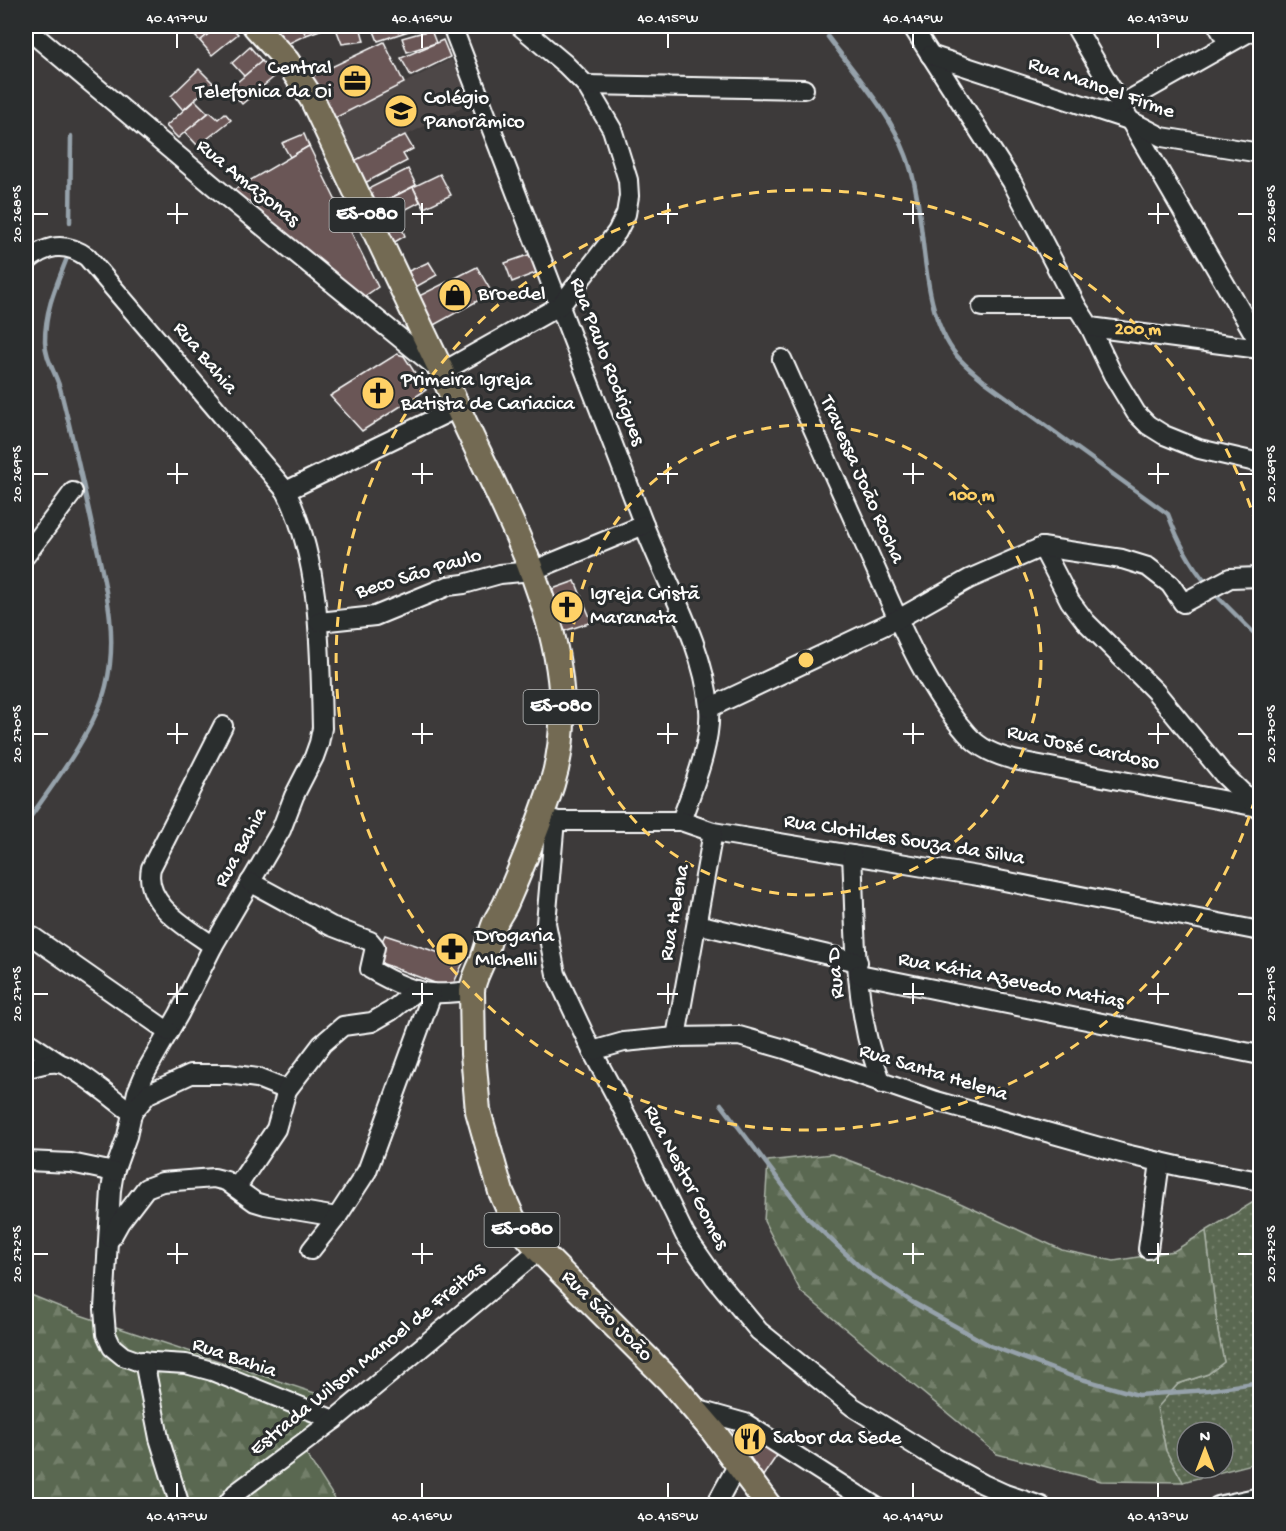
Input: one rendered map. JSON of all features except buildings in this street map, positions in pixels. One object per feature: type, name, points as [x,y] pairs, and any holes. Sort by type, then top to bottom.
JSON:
[{"type":"main road","name":"ES-080","points":[[258,26],[287,61],[312,99],[442,372],[532,571],[554,638],[562,690],[560,739],[547,821]]},
{"type":"main road","name":"Rua São João","points":[[547,821],[521,867],[495,924],[482,963],[473,981],[472,1054],[478,1111],[505,1203],[513,1220],[539,1250],[695,1409]]},
{"type":"main road","name":"ES-080","points":[[695,1409],[769,1506]]},
{"type":"street","name":"Rua Paulo Rodrigues","points":[[452,26],[644,525],[696,651],[709,708],[706,737],[698,771],[681,821]]},
{"type":"street","points":[[442,372],[561,305],[617,232],[626,214],[629,196],[628,180],[616,139],[586,85],[520,26]]},
{"type":"street","points":[[912,26],[1012,182],[1077,307],[1090,327],[1113,375],[1136,413],[1148,425],[1164,435],[1199,449],[1260,463]]},
{"type":"street","points":[[1075,26],[1260,344]]},
{"type":"street","points":[[1218,26],[1228,43]]},
{"type":"street","name":"Rua Manoel Firme","points":[[1125,112],[1228,43],[1260,26]]},
{"type":"street","name":"Rua Amazonas","points":[[26,28],[228,198],[442,372]]},
{"type":"street","name":"Rua Manoel Firme","points":[[930,55],[1125,112],[1162,137],[1260,153]]},
{"type":"street","points":[[586,85],[804,89]]},
{"type":"street","name":"Rua Bahia","points":[[26,262],[43,249],[54,247],[76,249],[87,257],[286,491],[302,530],[320,622],[322,728],[320,743],[294,796],[281,830],[213,946],[137,1092],[111,1190],[110,1241],[104,1309],[106,1334],[112,1347],[123,1356],[144,1361],[186,1364],[212,1371],[334,1420]]},
{"type":"street","points":[[982,307],[1077,307]]},
{"type":"street","points":[[1090,327],[1260,349]]},
{"type":"street","name":"Travessa João Rocha","points":[[782,359],[898,619]]},
{"type":"street","points":[[286,491],[457,408]]},
{"type":"street","points":[[26,555],[73,492]]},
{"type":"street","name":"Beco São Paulo","points":[[320,622],[375,616],[448,586],[500,574],[532,571],[644,525]]},
{"type":"street","points":[[1042,547],[1070,601],[1085,621],[1155,691],[1223,774],[1259,808]]},
{"type":"street","points":[[709,708],[898,619],[969,579],[1042,547],[1122,559],[1148,567],[1170,584],[1183,603],[1230,578],[1260,577]]},
{"type":"street","name":"Rua José Cardoso","points":[[898,619],[931,684],[948,710],[980,747],[995,755],[1259,808]]},
{"type":"street","points":[[213,946],[164,908],[151,886],[149,877],[151,868],[222,726]]},
{"type":"street","name":"Rua Clotildes Souza da Silva","points":[[547,821],[681,821],[713,832],[1056,890],[1260,931]]},
{"type":"street","name":"Rua Nestor Gomes","points":[[547,821],[546,923],[556,974],[592,1051],[635,1132],[685,1235],[715,1278],[759,1331],[853,1407],[983,1484],[1041,1506]]},
{"type":"street","name":"Rua Helena","points":[[676,1037],[713,832]]},
{"type":"street","name":"Rua D","points":[[852,855],[858,968],[866,1034],[882,1084]]},
{"type":"street","points":[[250,882],[331,926],[370,941],[375,947],[370,969],[424,992],[472,992]]},
{"type":"street","name":"Rua Kátia Azevedo Matias","points":[[697,924],[858,968],[1260,1055]]},
{"type":"street","points":[[33,937],[169,1032]]},
{"type":"street","points":[[237,1187],[276,1129],[286,1090],[322,1044],[344,1026],[372,1022],[424,992]]},
{"type":"street","points":[[311,1250],[337,1217],[367,1171],[424,992]]},
{"type":"street","name":"Rua Santa Helena","points":[[592,1051],[624,1042],[676,1037],[727,1035],[750,1038],[936,1101],[1121,1153],[1260,1181]]},
{"type":"street","points":[[26,1041],[59,1064],[71,1069],[132,1113],[148,1094],[191,1074],[228,1074],[257,1078],[286,1090]]},
{"type":"street","points":[[26,1069],[37,1065],[59,1064]]},
{"type":"street","points":[[26,1161],[71,1163],[114,1172]]},
{"type":"street","points":[[1148,1249],[1160,1162]]},
{"type":"street","points":[[110,1241],[146,1188],[153,1184],[214,1178],[237,1187],[255,1202],[337,1217]]},
{"type":"street","name":"Estrada Wilson Manoel de Freitas","points":[[226,1506],[236,1494],[334,1420],[539,1250]]},
{"type":"street","points":[[144,1361],[159,1438],[180,1506]]},
{"type":"street","points":[[695,1409],[745,1422],[875,1506]]},
{"type":"street","points":[[715,1506],[738,1464]]},
{"type":"street","points":[[1218,1506],[1257,1500]]},
{"type":"shaded area","name":"Colégio Panorâmico","points":[[451,59],[473,102],[350,163],[329,121]]},
{"type":"green space","points":[[832,1154],[947,1197],[1062,1250],[1114,1261],[1174,1251],[1206,1231],[1218,1332],[1224,1362],[1208,1374],[1178,1384],[1157,1408],[1166,1451],[1175,1467],[1175,1480],[1183,1482],[1101,1481],[997,1454],[801,1292],[764,1221],[768,1161]]},
{"type":"green space","points":[[1260,1198],[1260,1462],[1235,1468],[1235,1420],[1175,1420],[1175,1467],[1166,1451],[1157,1407],[1178,1384],[1208,1374],[1224,1362],[1218,1332],[1206,1231]]},
{"type":"green space","points":[[26,1293],[80,1315],[318,1394],[318,1428],[299,1443],[339,1505],[26,1506]]},
{"type":"waterway","points":[[828,37],[861,79],[891,123],[906,155],[918,205],[929,286],[935,311],[944,335],[957,356],[984,381],[1168,514],[1184,551],[1207,584]]},
{"type":"waterway","points":[[70,222],[71,136]]},
{"type":"waterway","points":[[26,823],[72,758],[93,721],[106,686],[110,667],[111,629],[106,591],[74,445],[45,341],[49,308],[67,258]]},
{"type":"waterway","points":[[1213,592],[1260,639]]},
{"type":"waterway","points":[[721,1104],[807,1217],[861,1268],[912,1302],[991,1346],[1071,1376],[1138,1395],[1208,1390],[1260,1382]]},
{"type":"place","name":"Central Telefonica da Oi","points":[[355,81]]},
{"type":"place","name":"Colégio Panorâmico","points":[[401,111]]},
{"type":"place","name":"Broedel","points":[[455,295]]},
{"type":"place","name":"Primeira Igreja Batista de Cariacica","points":[[378,393]]},
{"type":"place","name":"Igreja Cristã Maranata","points":[[567,607]]},
{"type":"place","name":"Drogaria MIchelli","points":[[452,949]]},
{"type":"place","name":"Sabor da Sede","points":[[750,1439]]}]
